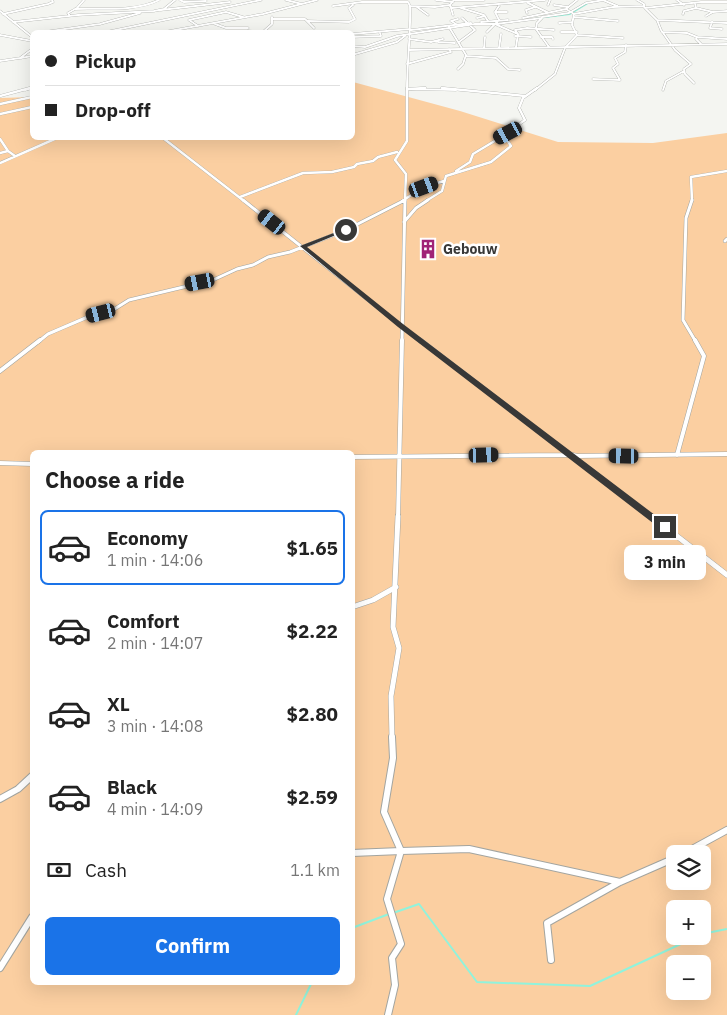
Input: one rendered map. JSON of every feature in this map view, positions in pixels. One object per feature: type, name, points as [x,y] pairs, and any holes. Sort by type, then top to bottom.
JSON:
[{"type":"street","points":[[3,14],[48,4],[53,2],[52,0]]},
{"type":"street","points":[[70,16],[68,13],[84,0]]},
{"type":"street","points":[[75,9],[152,4],[159,0]]},
{"type":"street","points":[[159,10],[164,9],[175,0]]},
{"type":"street","points":[[180,0],[184,2],[230,2]]},
{"type":"street","points":[[116,30],[261,0]]},
{"type":"street","points":[[286,0],[303,5]]},
{"type":"street","points":[[177,30],[244,18],[318,0]]},
{"type":"street","points":[[436,0],[484,0]]},
{"type":"street","points":[[519,0],[548,12]]},
{"type":"street","points":[[451,8],[545,0]]},
{"type":"street","points":[[548,4],[550,0]]},
{"type":"street","points":[[516,21],[567,8],[577,0]]},
{"type":"street","points":[[577,34],[572,22],[573,15],[586,3],[604,0],[618,7]]},
{"type":"street","points":[[637,0],[644,4],[644,7],[657,20],[662,32],[691,64],[684,71],[666,81],[663,90]]},
{"type":"street","points":[[677,0],[684,5]]},
{"type":"street","points":[[378,7],[379,1]]},
{"type":"street","points":[[333,6],[379,1],[409,3],[428,16]]},
{"type":"street","points":[[416,7],[449,5],[454,1]]},
{"type":"street","points":[[706,16],[713,12],[727,9],[721,1]]},
{"type":"street","points":[[132,5],[138,2]]},
{"type":"street","points":[[13,22],[201,7],[206,2]]},
{"type":"street","points":[[272,19],[349,22],[355,19],[349,6],[362,2]]},
{"type":"street","points":[[496,24],[573,15],[618,7],[727,2]]},
{"type":"street","points":[[388,1015],[395,985],[392,958],[401,944],[387,899],[401,851],[384,812],[393,758],[391,696],[399,648],[393,627],[400,458],[401,326],[406,174],[396,163],[398,152],[407,141],[409,3]]},
{"type":"street","points":[[695,3],[696,8]]},
{"type":"street","points":[[449,5],[453,15]]},
{"type":"street","points":[[495,12],[500,5]]},
{"type":"street","points":[[527,13],[526,10],[536,6]]},
{"type":"street","points":[[554,6],[567,8],[573,15],[618,21]]},
{"type":"street","points":[[459,7],[485,16],[488,20]]},
{"type":"street","points":[[683,14],[684,11],[696,8],[713,12]]},
{"type":"street","points":[[58,30],[100,24],[144,11]]},
{"type":"street","points":[[0,12],[30,34]]},
{"type":"street","points":[[197,27],[189,20],[226,12],[244,18]]},
{"type":"street","points":[[495,12],[507,12]]},
{"type":"street","points":[[487,32],[498,20],[495,12]]},
{"type":"street","points":[[264,30],[272,24],[272,19],[267,13]]},
{"type":"street","points":[[539,14],[542,18]]},
{"type":"street","points":[[296,19],[297,15]]},
{"type":"street","points":[[477,18],[485,16]]},
{"type":"street","points":[[505,16],[506,20]]},
{"type":"street","points":[[409,34],[433,43],[457,43],[475,30],[462,18]]},
{"type":"street","points":[[542,18],[537,23],[536,29],[549,47]]},
{"type":"street","points":[[449,19],[458,19]]},
{"type":"street","points":[[452,20],[456,24]]},
{"type":"street","points":[[355,36],[409,34],[488,20],[510,21]]},
{"type":"street","points":[[657,20],[727,23]]},
{"type":"street","points":[[308,21],[314,28]]},
{"type":"street","points":[[559,23],[572,22]]},
{"type":"street","points":[[712,22],[710,28],[722,29]]},
{"type":"street","points":[[214,24],[226,28],[253,30]]},
{"type":"street","points":[[355,46],[365,47],[398,36],[436,28],[450,28],[456,24],[507,24]]},
{"type":"street","points":[[496,24],[512,33],[531,37]]},
{"type":"street","points":[[436,28],[441,34]]},
{"type":"street","points":[[450,28],[466,56],[464,64],[458,69]]},
{"type":"street","points":[[516,48],[518,35],[516,30],[527,28],[554,30]]},
{"type":"street","points":[[561,32],[624,38]]},
{"type":"street","points":[[662,32],[687,33],[697,37],[727,39]]},
{"type":"street","points":[[380,34],[398,36]]},
{"type":"street","points":[[355,54],[397,42],[409,34]]},
{"type":"street","points":[[499,48],[501,34]]},
{"type":"street","points":[[407,89],[438,88],[525,96],[541,88],[558,71],[559,60],[577,34]]},
{"type":"street","points":[[0,35],[30,41]]},
{"type":"street","points":[[484,48],[485,37]]},
{"type":"street","points":[[541,37],[552,37],[553,40]]},
{"type":"street","points":[[697,37],[696,39],[701,44]]},
{"type":"street","points":[[433,43],[443,39]]},
{"type":"street","points":[[681,44],[692,50]]},
{"type":"street","points":[[409,50],[437,51],[462,48],[727,44]]},
{"type":"street","points":[[593,78],[620,80],[613,68],[618,64],[615,58],[622,55],[626,45]]},
{"type":"street","points":[[408,64],[445,55],[451,52],[448,49]]},
{"type":"street","points":[[0,61],[20,58],[30,50]]},
{"type":"street","points":[[437,51],[445,55]]},
{"type":"street","points":[[0,61],[30,56]]},
{"type":"street","points":[[466,56],[496,58],[508,69],[520,70]]},
{"type":"street","points":[[684,71],[694,83]]},
{"type":"street","points":[[0,96],[28,89],[30,94]]},
{"type":"street","points":[[404,222],[416,208],[442,191],[446,176],[470,162],[473,154],[508,133],[525,120],[519,108],[525,96]]},
{"type":"street","points":[[0,104],[30,98]]},
{"type":"street","points":[[0,114],[30,107]]},
{"type":"street","points":[[453,173],[483,166],[496,159],[512,146],[507,140],[508,133]]},
{"type":"street","points":[[0,139],[8,151],[15,156]]},
{"type":"street","points":[[0,163],[52,140]]},
{"type":"street","points":[[166,140],[303,246],[401,326],[572,455],[727,576]]},
{"type":"street","points":[[0,153],[8,151]]},
{"type":"street","points":[[240,197],[302,173],[332,172],[354,167],[357,164],[373,161],[378,157],[398,152]]},
{"type":"street","points":[[678,455],[704,356],[683,320],[686,218],[692,201],[691,177],[727,171]]},
{"type":"street","points":[[0,371],[48,334],[90,316],[113,310],[129,300],[213,280],[254,264],[268,256],[290,252],[346,230],[405,200],[424,187],[444,181]]},
{"type":"street","points":[[355,458],[499,454],[727,454]]},
{"type":"street","points":[[0,463],[30,464]]},
{"type":"street","points":[[355,605],[373,600],[396,588]]},
{"type":"street","points":[[0,799],[18,789],[30,778]]},
{"type":"street","points":[[700,845],[727,830]]},
{"type":"street","points":[[355,853],[469,849],[620,882]]},
{"type":"street","points":[[551,960],[546,923],[620,882],[666,862]]},
{"type":"street","points":[[0,968],[30,920]]},
{"type":"shaded area","points":[[355,83],[460,111],[558,142],[653,143],[727,133],[727,1015],[0,1015],[0,98],[30,97],[30,140],[355,140]]},
{"type":"waterway","points":[[537,18],[569,14],[586,4]]},
{"type":"waterway","points":[[393,913],[419,904],[477,982],[590,986],[679,945]]},
{"type":"waterway","points":[[355,927],[389,914]]},
{"type":"waterway","points":[[711,932],[727,929]]},
{"type":"waterway","points":[[296,1015],[311,985]]},
{"type":"place","name":"Gebouw","points":[[428,249]]},
{"type":"route","points":[[346,230],[303,246],[401,326],[665,527]]}]
